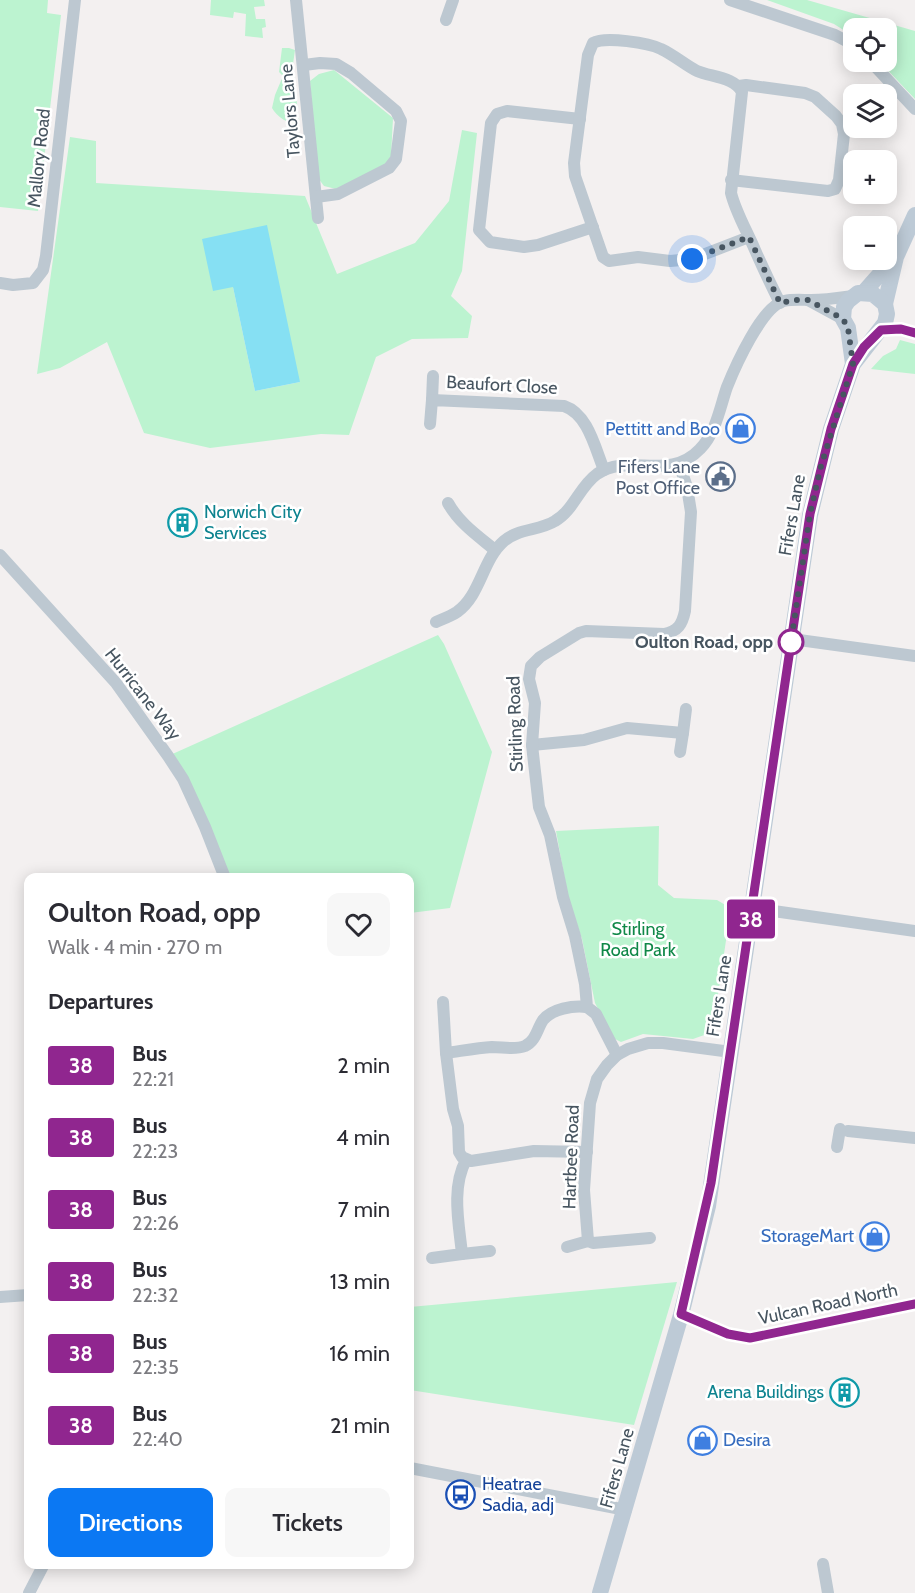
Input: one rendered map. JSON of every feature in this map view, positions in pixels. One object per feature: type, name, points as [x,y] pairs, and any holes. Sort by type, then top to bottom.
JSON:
[{"type":"street","name":"Mallory Road","points":[[0,283],[13,285],[33,283],[43,270],[75,0]]},
{"type":"street","name":"Taylors Lane","points":[[296,0],[318,218]]},
{"type":"street","points":[[446,20],[453,0]]},
{"type":"street","points":[[730,0],[843,39]]},
{"type":"street","points":[[749,237],[692,259],[670,261],[638,257],[609,261],[603,257],[575,176],[574,163],[588,55],[591,46],[597,41],[651,45],[697,71],[731,81],[739,86],[742,92],[730,193],[780,303]]},
{"type":"street","points":[[303,65],[336,64],[396,111],[401,121],[396,159],[389,168],[338,194],[316,197]]},
{"type":"street","points":[[880,72],[915,109]]},
{"type":"street","points":[[731,180],[828,192],[835,189],[839,180],[844,134],[842,124],[836,116],[815,97],[772,87],[739,86]]},
{"type":"street","points":[[580,119],[507,111],[497,114],[491,123],[479,230],[490,242],[524,247],[538,245],[593,227]]},
{"type":"street","name":"Fifers Lane","points":[[897,254],[915,215]]},
{"type":"street","name":"Fifers Lane","points":[[853,364],[844,307],[882,270]]},
{"type":"street","name":"Fifers Lane","points":[[600,1593],[626,1510],[681,1314],[708,1206],[810,514],[818,476],[853,364],[882,320],[893,270]]},
{"type":"street","points":[[436,622],[457,612],[471,598],[495,550],[506,540],[519,532],[554,522],[567,512],[589,481],[604,470],[614,466],[664,467],[679,464],[701,449],[711,435],[743,353],[764,318],[780,303],[873,294],[882,320],[915,333]]},
{"type":"street","points":[[808,300],[846,323],[861,336],[882,320]]},
{"type":"street","name":"Beaufort Close","points":[[430,424],[433,376]]},
{"type":"street","name":"Beaufort Close","points":[[432,400],[564,406],[573,409],[582,417],[604,470]]},
{"type":"street","name":"Stirling Road","points":[[617,1055],[596,1014],[587,1006],[575,936],[563,897],[550,835],[539,807],[532,745],[535,703],[529,679],[531,666],[540,657],[579,633],[586,631],[664,634],[672,632],[681,625],[685,611],[691,512],[687,487],[679,464]]},
{"type":"street","points":[[448,503],[460,528],[495,550]]},
{"type":"street","name":"Hurricane Way","points":[[0,555],[116,683],[168,756],[183,779],[223,873]]},
{"type":"street","points":[[792,639],[915,656]]},
{"type":"street","points":[[680,752],[686,709]]},
{"type":"street","points":[[532,745],[585,740],[627,728],[683,733]]},
{"type":"street","points":[[753,908],[915,931]]},
{"type":"street","points":[[443,1002],[446,1053],[453,1110],[458,1126],[459,1152],[466,1160],[534,1151],[587,1152]]},
{"type":"street","points":[[446,1053],[526,1046],[534,1039],[543,1020],[552,1012],[587,1006]]},
{"type":"street","points":[[617,1055],[628,1049],[655,1043],[731,1052]]},
{"type":"street","name":"Hartbee Road","points":[[588,1241],[584,1190],[592,1090],[597,1079],[617,1055]]},
{"type":"street","points":[[837,1147],[844,1130],[915,1138]]},
{"type":"street","points":[[462,1254],[457,1183],[466,1160]]},
{"type":"street","points":[[567,1247],[588,1241],[594,1243],[650,1238]]},
{"type":"street","points":[[432,1258],[490,1251]]},
{"type":"street","points":[[0,1297],[24,1295]]},
{"type":"street","name":"Vulcan Road North","points":[[681,1314],[728,1334],[750,1338],[915,1304]]},
{"type":"street","points":[[414,1469],[626,1510]]},
{"type":"street","points":[[823,1564],[828,1593]]},
{"type":"street","points":[[29,1593],[41,1569]]},
{"type":"green space","points":[[0,0],[48,0],[47,13],[61,15],[38,211],[0,207]]},
{"type":"green space","points":[[211,0],[264,0],[265,6],[254,7],[256,19],[265,19],[266,27],[262,28],[263,38],[245,36],[246,14],[234,12],[233,18],[210,15]]},
{"type":"green space","points":[[767,0],[807,0],[870,18],[843,18],[843,30],[834,24]]},
{"type":"green space","points":[[897,26],[915,31],[915,99],[889,72],[897,72]]},
{"type":"green space","points":[[282,48],[295,50],[293,64],[299,124],[283,119],[272,108],[283,76],[279,72]]},
{"type":"green space","points":[[334,70],[393,118],[391,157],[383,169],[340,190],[324,186],[318,178],[310,81],[319,74]]},
{"type":"green space","points":[[462,130],[477,133],[462,271],[451,296],[472,316],[468,338],[412,339],[376,357],[349,435],[321,434],[210,448],[144,433],[107,342],[60,368],[37,374],[70,137],[96,141],[96,183],[305,196],[337,274],[415,243],[449,201]],"holes":[[[233,287],[300,382],[255,391]]]},
{"type":"green space","points":[[900,340],[915,344],[915,374],[871,369],[883,356],[896,349]]},
{"type":"green space","points":[[438,635],[492,752],[450,908],[414,912],[414,873],[223,873],[168,756]]},
{"type":"green space","name":"Stirling Road Park","points":[[659,826],[658,885],[674,898],[717,900],[727,906],[729,920],[714,1022],[707,1034],[693,1039],[643,1034],[621,1042],[613,1038],[595,1003],[582,939],[568,897],[556,831]]},
{"type":"green space","points":[[677,1282],[634,1425],[414,1391],[414,1307]]},
{"type":"water","points":[[267,225],[300,382],[255,391],[233,287],[213,291],[202,239]]},
{"type":"bus line","name":"38","points":[[915,333],[890,328],[881,330],[864,347],[853,364],[821,466],[810,514],[708,1206],[681,1314],[728,1334],[750,1338],[915,1304]]},
{"type":"place","name":"Pettitt and Boo","points":[[741,429]]},
{"type":"place","name":"Fifers Lane Post Office","points":[[721,477]]},
{"type":"place","name":"Norwich City Services","points":[[183,522]]},
{"type":"place","name":"Oulton Road, opp","points":[[791,642]]},
{"type":"place","name":"StorageMart","points":[[875,1236]]},
{"type":"place","name":"Arena Buildings","points":[[845,1392]]},
{"type":"place","name":"Desira","points":[[702,1440]]},
{"type":"place","name":"Heatrae Sadia, adj","points":[[461,1494]]},
{"type":"route","points":[[692,259],[749,237],[780,303],[808,300],[843,319],[848,328],[853,364],[831,429],[810,514],[791,642]]}]
